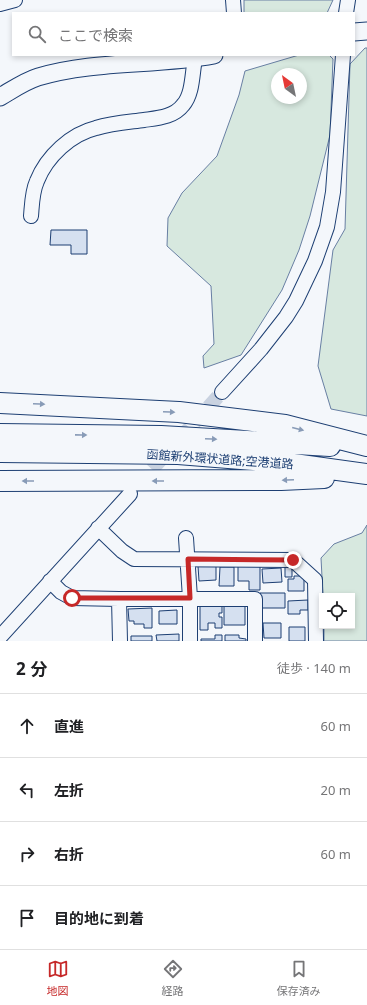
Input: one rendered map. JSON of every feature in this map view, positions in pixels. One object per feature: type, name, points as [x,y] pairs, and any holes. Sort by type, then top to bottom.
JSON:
[{"type":"highway","points":[[0,403],[179,412],[285,425],[331,442],[367,448]]},
{"type":"highway","name":"函館新外環状道路;空港道路","points":[[0,434],[161,436],[331,442]]},
{"type":"highway","name":"函館新外環状道路;空港道路","points":[[0,452],[178,454],[279,462],[326,473]]},
{"type":"highway","points":[[0,481],[281,480],[326,473],[367,475]]},
{"type":"main road","points":[[355,32],[367,31]]},
{"type":"main road","points":[[0,96],[37,78],[83,68],[195,59],[209,56]]},
{"type":"street","points":[[0,4],[15,0]]},
{"type":"street","points":[[233,0],[234,12]]},
{"type":"street","points":[[346,12],[348,0]]},
{"type":"street","points":[[222,392],[261,349],[286,317],[296,301],[315,261],[326,227],[333,192],[343,56]]},
{"type":"street","points":[[31,216],[32,196],[37,181],[48,162],[65,144],[82,133],[96,128],[166,116],[178,111],[184,105],[189,94],[195,59]]},
{"type":"street","points":[[0,637],[130,494]]},
{"type":"street","points":[[98,528],[122,551],[134,558],[293,560],[315,580],[316,641]]},
{"type":"street","points":[[186,538],[190,598],[190,641]]},
{"type":"street","points":[[50,581],[61,592],[72,598],[255,599],[254,641]]},
{"type":"street","points":[[119,599],[120,641]]},
{"type":"shaded area","points":[[244,0],[333,0],[327,12],[244,12]]},
{"type":"shaded area","points":[[365,48],[367,48],[367,416],[331,409],[318,366],[333,250],[345,229],[350,64]]},
{"type":"shaded area","points":[[296,56],[330,56],[333,59],[330,135],[310,216],[299,250],[282,290],[241,355],[204,368],[203,356],[214,344],[211,286],[167,246],[168,218],[182,193],[217,156],[239,95],[245,71]]},
{"type":"shaded area","points":[[367,525],[367,641],[324,641],[324,629],[355,629],[355,593],[323,593],[321,558],[334,544],[362,533]]},
{"type":"building","points":[[51,230],[87,230],[87,254],[71,254],[71,245],[50,245]]},
{"type":"building","points":[[285,565],[292,565],[292,577],[285,577]]},
{"type":"building","points":[[198,566],[216,566],[216,580],[199,581]]},
{"type":"building","points":[[238,566],[260,566],[260,590],[249,590],[249,581],[238,581]]},
{"type":"building","points":[[220,567],[234,567],[234,586],[219,586]]},
{"type":"building","points":[[281,568],[282,582],[263,583],[262,569]]},
{"type":"building","points":[[294,576],[304,576],[304,591],[288,591],[288,579],[294,579]]},
{"type":"building","points":[[260,593],[285,593],[285,608],[261,608]]},
{"type":"building","points":[[308,600],[308,610],[300,610],[300,614],[288,614],[288,601]]},
{"type":"building","points":[[200,606],[222,606],[222,613],[219,613],[219,617],[222,617],[222,628],[215,628],[215,623],[208,623],[208,630],[200,630]]},
{"type":"building","points":[[224,606],[245,606],[245,625],[224,625]]},
{"type":"building","points":[[152,608],[152,628],[144,628],[144,624],[134,624],[134,621],[129,621],[128,609]]},
{"type":"building","points":[[177,610],[177,624],[159,624],[159,611]]},
{"type":"building","points":[[263,623],[281,623],[281,638],[264,638]]},
{"type":"building","points":[[289,627],[305,627],[305,641],[289,641]]},
{"type":"building","points":[[179,634],[179,641],[157,641],[156,635]]},
{"type":"building","points":[[215,635],[222,635],[222,641],[201,641],[201,639],[215,639]]},
{"type":"building","points":[[225,635],[239,635],[239,638],[246,639],[246,641],[225,641]]},
{"type":"building","points":[[131,636],[152,636],[152,641],[131,641]]},
{"type":"tunnel","points":[[138,485],[222,392]]},
{"type":"route","points":[[72,598],[190,598],[188,559],[293,560]]}]
